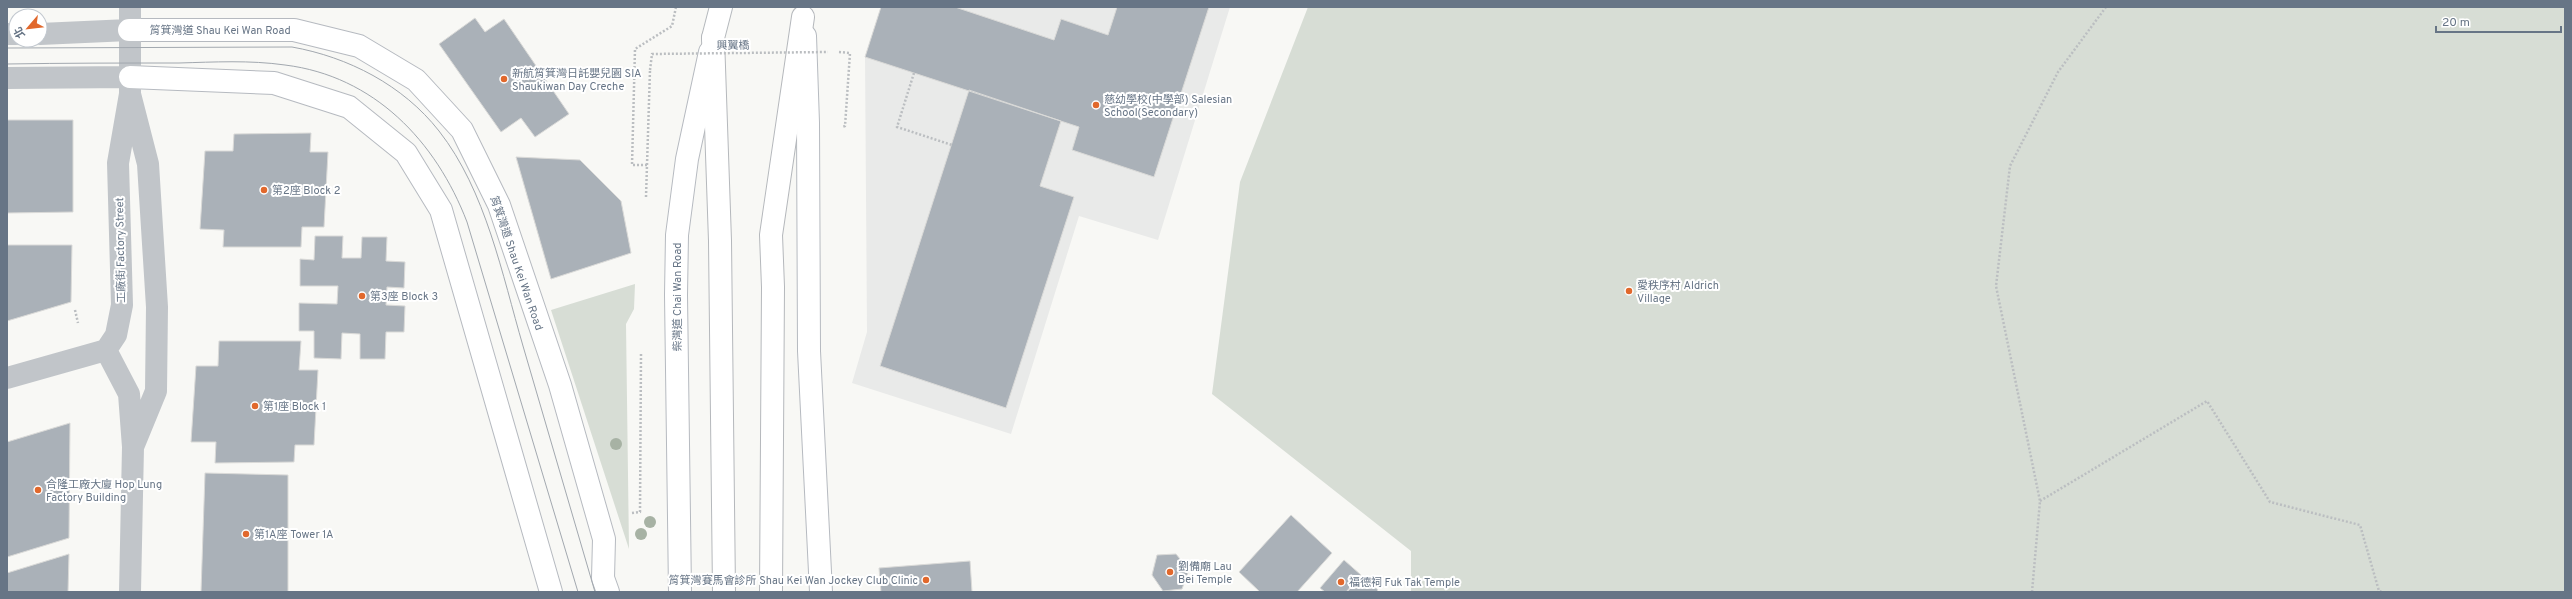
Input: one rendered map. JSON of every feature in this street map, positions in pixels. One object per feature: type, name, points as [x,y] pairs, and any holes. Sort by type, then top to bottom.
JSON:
[{"type":"main road","name":"柴灣道 Chai Wan Road","points":[[680,592],[676,294],[677,235],[687,159],[721,7]]},
{"type":"main road","points":[[771,592],[773,287],[771,235],[804,12]]},
{"type":"main road","points":[[804,12],[808,68],[809,351],[821,592]]},
{"type":"main road","name":"筲箕灣道 Shau Kei Wan Road","points":[[134,30],[294,30],[359,46],[416,80],[462,130],[499,205],[560,385],[604,539],[604,578],[608,592]]},
{"type":"main road","points":[[713,38],[720,241],[724,592]]},
{"type":"main road","points":[[130,85],[274,83],[349,108],[406,153],[441,210],[551,592]]},
{"type":"street","name":"工廠街 Factory Street","points":[[130,7],[134,30],[130,85],[118,163],[122,305],[116,335],[106,350],[129,394],[132,447],[130,592]]},
{"type":"street","points":[[48,34],[134,30]]},
{"type":"street","points":[[7,78],[130,85]]},
{"type":"street","name":"工廠街 Factory Street","points":[[130,85],[148,164],[157,307],[156,391],[132,447]]},
{"type":"street","points":[[7,378],[106,350]]},
{"type":"path","points":[[646,204],[647,165],[632,165],[635,49],[672,26],[676,7]]},
{"type":"path","points":[[2032,592],[2040,501],[1996,286],[2010,166],[2058,72],[2106,7]]},
{"type":"path","name":"興翼橋","points":[[647,165],[652,54],[850,53],[845,117]]},
{"type":"path","points":[[914,73],[897,127],[952,145]]},
{"type":"path","points":[[640,500],[641,345]]},
{"type":"path","points":[[2040,501],[2207,401],[2270,502],[2360,525],[2379,591],[2382,592]]},
{"type":"shaded area","points":[[881,7],[1230,7],[1158,240],[1079,216],[1011,434],[852,383],[867,332],[865,57]]},
{"type":"shaded area","points":[[1308,7],[2565,7],[2565,592],[1411,592],[1411,551],[1212,394],[1240,182]]},
{"type":"shaded area","points":[[635,284],[634,309],[626,324],[629,549],[551,310]]},
{"type":"building","name":"慈幼學校(中學部) Salesian School(Secondary)","points":[[881,7],[955,7],[1054,40],[1061,19],[1108,35],[1117,7],[1209,7],[1154,177],[1072,150],[1079,127],[865,57]]},
{"type":"building","name":"新航筲箕灣日託嬰兒園 SIA Shaukiwan Day Creche","points":[[475,18],[485,32],[504,19],[569,114],[535,137],[521,118],[501,132],[439,44]]},
{"type":"building","points":[[969,90],[1061,121],[1040,186],[1074,197],[1006,408],[880,366]]},
{"type":"building","points":[[7,120],[73,120],[73,212],[7,213]]},
{"type":"building","name":"第2座 Block 2","points":[[311,133],[310,152],[328,152],[324,227],[302,227],[301,247],[223,247],[224,230],[200,229],[205,151],[233,151],[234,134]]},
{"type":"building","points":[[516,157],[580,160],[621,201],[631,253],[551,279]]},
{"type":"building","name":"第3座 Block 3","points":[[315,236],[343,236],[342,258],[361,258],[362,237],[387,237],[386,261],[405,262],[404,288],[387,287],[386,305],[405,306],[404,332],[386,332],[385,359],[360,359],[360,334],[342,333],[341,359],[314,358],[314,331],[299,331],[299,303],[337,304],[338,286],[300,286],[300,259],[314,260]]},
{"type":"building","points":[[7,245],[72,245],[71,302],[7,321]]},
{"type":"building","name":"第1座 Block 1","points":[[219,341],[301,341],[299,370],[318,370],[314,445],[295,445],[294,462],[215,463],[216,442],[191,442],[196,366],[218,366]]},
{"type":"building","name":"合隆工廠大廈 Hop Lung Factory Building","points":[[70,423],[69,538],[7,557],[7,442]]},
{"type":"building","name":"第1A座 Tower 1A","points":[[205,473],[288,475],[288,592],[201,592]]},
{"type":"building","points":[[1291,515],[1332,553],[1297,592],[1260,592],[1239,572]]},
{"type":"building","points":[[69,554],[68,592],[7,592],[7,573]]},
{"type":"building","name":"劉備廟 Lau Bei Temple","points":[[1176,554],[1189,570],[1182,589],[1163,591],[1152,575],[1157,555]]},
{"type":"building","name":"福德祠 Fuk Tak Temple","points":[[1344,560],[1361,575],[1346,592],[1325,592],[1320,588]]},
{"type":"building","name":"筲箕灣賽馬會診所 Shau Kei Wan Jockey Club Clinic","points":[[970,561],[972,592],[881,592],[879,568]]},
{"type":"building","points":[[1362,576],[1378,590],[1376,592],[1347,592]]},
{"type":"tram line","points":[[7,48],[292,47],[334,58],[354,66],[391,87],[409,100],[439,131],[455,155],[481,206],[500,262],[595,592]]},
{"type":"tram line","points":[[7,64],[259,62],[285,65],[317,72],[347,83],[374,98],[398,117],[419,140],[438,165],[454,192],[467,222],[578,592]]},
{"type":"place","name":"新航筲箕灣日託嬰兒園 SIA Shaukiwan Day Creche","points":[[504,79]]},
{"type":"place","name":"慈幼學校(中學部) Salesian School(Secondary)","points":[[1096,105]]},
{"type":"place","name":"第2座 Block 2","points":[[264,190]]},
{"type":"place","name":"愛秩序村 Aldrich Village","points":[[1629,291]]},
{"type":"place","name":"第3座 Block 3","points":[[362,296]]},
{"type":"place","name":"第1座 Block 1","points":[[255,406]]},
{"type":"place","name":"合隆工廠大廈 Hop Lung Factory Building","points":[[38,490]]},
{"type":"place","name":"第1A座 Tower 1A","points":[[246,534]]},
{"type":"place","name":"劉備廟 Lau Bei Temple","points":[[1170,572]]},
{"type":"place","name":"筲箕灣賽馬會診所 Shau Kei Wan Jockey Club Clinic","points":[[926,580]]},
{"type":"place","name":"福德祠 Fuk Tak Temple","points":[[1341,582]]}]
